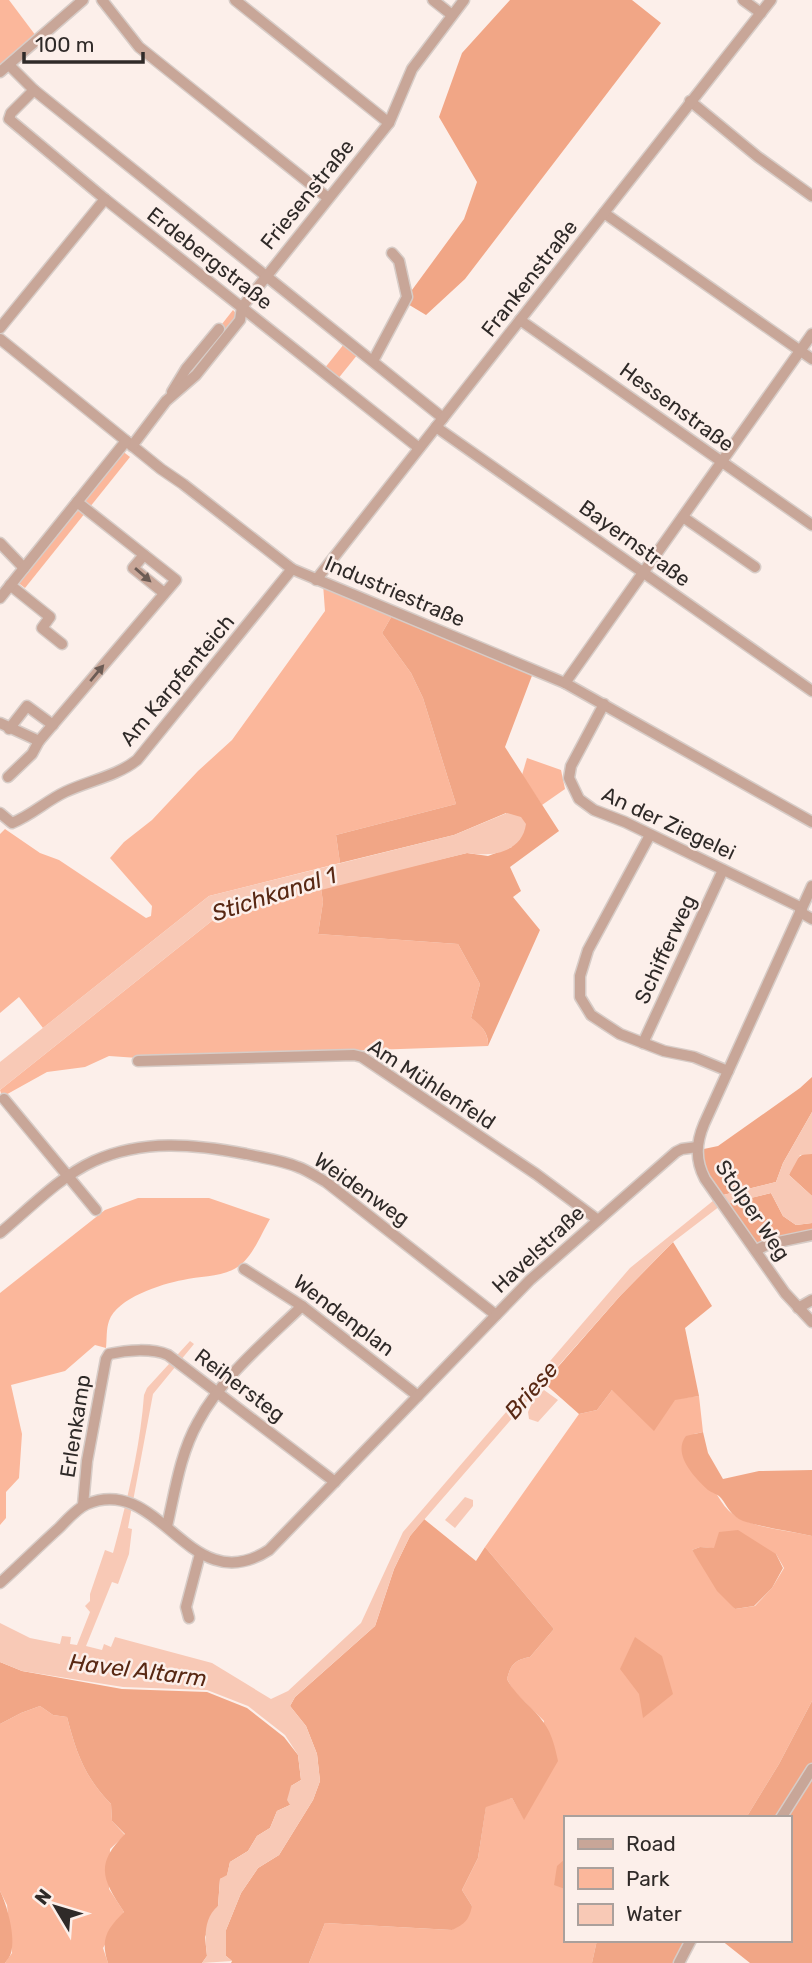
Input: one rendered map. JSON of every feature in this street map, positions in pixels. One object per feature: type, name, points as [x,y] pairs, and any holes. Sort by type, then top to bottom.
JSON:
[{"type":"street","points":[[0,72],[83,0]]},
{"type":"street","points":[[102,0],[139,47],[328,198]]},
{"type":"street","points":[[235,0],[389,123]]},
{"type":"street","points":[[433,0],[452,15]]},
{"type":"street","name":"Friesenstraße","points":[[0,598],[77,502],[166,401],[196,375],[240,320],[242,307],[389,123],[412,69],[464,0]]},
{"type":"street","points":[[743,0],[761,13]]},
{"type":"street","name":"Frankenstraße","points":[[316,580],[771,0]]},
{"type":"street","name":"Erdebergstraße","points":[[9,65],[34,90],[373,361],[439,422]]},
{"type":"street","name":"Erdebergstraße","points":[[34,90],[10,113],[9,119],[105,199],[419,448]]},
{"type":"street","points":[[690,101],[758,157],[812,196]]},
{"type":"street","points":[[0,328],[105,199]]},
{"type":"street","points":[[604,213],[812,359]]},
{"type":"street","points":[[373,361],[407,296],[399,261],[392,253]]},
{"type":"street","name":"Hessenstraße","points":[[520,320],[812,526]]},
{"type":"street","name":"Friesenstraße","points":[[166,401],[186,369],[219,329]]},
{"type":"street","points":[[565,683],[812,334]]},
{"type":"street","name":"Industriestraße","points":[[0,339],[129,444],[292,569],[565,683],[812,822]]},
{"type":"street","name":"Bayernstraße","points":[[439,422],[645,572],[648,578],[812,691]]},
{"type":"street","points":[[8,777],[32,754],[39,741],[176,579],[77,502]]},
{"type":"street","points":[[683,517],[755,567]]},
{"type":"street","points":[[0,542],[23,568]]},
{"type":"street","points":[[144,555],[133,568],[164,593]]},
{"type":"street","name":"Am Karpfenteich","points":[[0,813],[12,823],[20,820],[62,793],[122,769],[137,760],[292,569]]},
{"type":"street","points":[[10,585],[50,617],[42,628],[62,644]]},
{"type":"street","name":"An der Ziegelei","points":[[604,704],[571,766],[569,778],[579,799],[585,805],[801,910],[812,919]]},
{"type":"street","points":[[39,741],[5,726],[27,706],[53,725]]},
{"type":"street","points":[[650,835],[588,950],[580,976],[580,997],[591,1015],[620,1034],[643,1044],[694,1057],[728,1071]]},
{"type":"street","name":"Schifferweg","points":[[643,1044],[723,870]]},
{"type":"street","points":[[697,1147],[704,1124],[812,886]]},
{"type":"street","name":"Am Mühlenfeld","points":[[138,1061],[351,1055],[362,1057],[536,1174],[597,1220]]},
{"type":"street","points":[[4,1099],[96,1210]]},
{"type":"street","name":"Weidenweg","points":[[0,1233],[68,1177],[91,1162],[119,1151],[154,1145],[214,1148],[300,1167],[353,1202],[496,1315]]},
{"type":"street","name":"Havelstraße","points":[[83,1505],[102,1500],[136,1506],[167,1526],[200,1554],[226,1563],[256,1559],[269,1550],[530,1280],[676,1152],[697,1147]]},
{"type":"street","name":"Stolper Weg","points":[[697,1147],[701,1171],[720,1200],[785,1293],[812,1322]]},
{"type":"street","points":[[756,1250],[769,1244],[812,1235]]},
{"type":"street","name":"Wendenplan","points":[[244,1269],[302,1306],[418,1396]]},
{"type":"street","points":[[798,1308],[812,1300]]},
{"type":"street","points":[[167,1526],[180,1466],[198,1421],[244,1363],[302,1306]]},
{"type":"street","name":"Reihersteg","points":[[109,1354],[155,1352],[171,1358],[335,1482]]},
{"type":"street","name":"Erlenkamp","points":[[83,1505],[87,1461],[109,1354]]},
{"type":"street","points":[[0,1583],[83,1505]]},
{"type":"street","points":[[189,1618],[186,1607],[200,1554]]},
{"type":"street","points":[[781,1816],[812,1769]]},
{"type":"street","points":[[679,1963],[690,1942]]},
{"type":"green space","points":[[0,0],[9,0],[36,36],[0,67]]},
{"type":"green space","points":[[233,310],[238,316],[196,370],[193,368]]},
{"type":"green space","points":[[344,344],[358,354],[337,380],[324,369]]},
{"type":"green space","points":[[121,450],[130,457],[25,588],[16,581]]},
{"type":"green space","points":[[323,584],[393,614],[382,633],[411,673],[423,698],[456,804],[336,835],[340,863],[209,896],[43,1028],[19,997],[0,1013],[0,834],[5,829],[40,853],[59,860],[146,918],[151,916],[152,906],[110,858],[232,740],[325,611]]},
{"type":"green space","points":[[527,758],[561,770],[565,789],[542,805],[522,775]]},
{"type":"green space","points":[[321,888],[323,902],[318,934],[458,944],[480,984],[471,1018],[484,1030],[488,1046],[138,1058],[109,1056],[85,1067],[47,1072],[2,1097],[0,1090],[218,916]]},
{"type":"green space","points":[[138,1198],[209,1198],[270,1219],[251,1252],[236,1268],[217,1275],[174,1282],[141,1293],[121,1305],[114,1313],[108,1324],[106,1348],[95,1345],[65,1371],[11,1385],[22,1434],[19,1478],[6,1492],[6,1518],[0,1525],[0,1293],[105,1210]]},
{"type":"green space","points":[[612,1390],[675,1399],[699,1396],[703,1432],[694,1434],[711,1483],[725,1506],[733,1515],[751,1523],[812,1536],[812,1701],[779,1764],[747,1816],[564,1816],[564,1942],[597,1942],[592,1963],[309,1963],[325,1923],[452,1930],[472,1906],[462,1890],[478,1858],[486,1806],[512,1798],[524,1819],[544,1721],[513,1690],[507,1679],[514,1664],[530,1657],[554,1629],[485,1547],[579,1414],[597,1410]],"holes":[[[700,1547],[776,1554],[784,1568],[772,1588],[755,1606],[735,1609],[692,1550]]]},
{"type":"green space","points":[[40,1706],[53,1715],[67,1717],[83,1764],[94,1784],[111,1804],[112,1821],[125,1835],[110,1849],[109,1889],[124,1912],[103,1948],[108,1963],[5,1963],[12,1953],[7,1905],[0,1891],[0,1724]]},
{"type":"shaded area","points":[[510,0],[632,0],[661,23],[465,279],[426,315],[406,303],[412,290],[464,219],[477,182],[439,117],[462,53]]},
{"type":"shaded area","points":[[393,614],[533,673],[505,747],[559,831],[510,867],[521,891],[513,897],[540,930],[488,1046],[484,1030],[471,1018],[480,984],[458,944],[318,934],[323,902],[321,888],[467,853],[488,856],[512,847],[506,813],[454,835],[340,863],[336,835],[456,804],[423,698],[411,673],[382,633]]},
{"type":"shaded area","points":[[812,1077],[812,1112],[783,1163],[776,1182],[719,1196],[702,1171],[699,1150],[718,1146]]},
{"type":"shaded area","points":[[807,1153],[812,1154],[812,1196],[789,1175],[795,1161]]},
{"type":"shaded area","points":[[771,1193],[783,1216],[796,1225],[812,1223],[812,1233],[756,1249],[725,1204]]},
{"type":"shaded area","points":[[673,1242],[712,1306],[685,1328],[699,1396],[675,1400],[654,1431],[612,1390],[597,1410],[579,1414],[544,1383],[620,1296]]},
{"type":"shaded area","points":[[703,1432],[708,1453],[723,1479],[759,1471],[812,1470],[812,1536],[743,1521],[733,1514],[720,1497],[697,1479],[683,1458],[682,1443],[686,1436]]},
{"type":"shaded area","points":[[424,1519],[476,1561],[485,1547],[554,1629],[530,1657],[514,1664],[507,1679],[547,1727],[558,1761],[524,1820],[512,1798],[486,1807],[478,1858],[462,1890],[472,1906],[468,1918],[460,1926],[452,1930],[325,1923],[309,1963],[231,1963],[226,1956],[226,1930],[241,1893],[258,1868],[279,1855],[313,1800],[320,1781],[317,1754],[306,1726],[290,1706],[295,1697],[375,1626],[394,1569],[410,1536]]},
{"type":"shaded area","points":[[738,1530],[776,1554],[783,1568],[772,1588],[754,1606],[735,1609],[717,1591],[692,1550],[700,1547],[714,1548],[719,1532]]},
{"type":"shaded area","points":[[635,1637],[662,1656],[673,1694],[643,1718],[639,1694],[620,1669]]},
{"type":"shaded area","points":[[0,1662],[22,1671],[122,1689],[207,1692],[247,1708],[284,1737],[298,1755],[301,1780],[291,1786],[290,1805],[277,1811],[270,1828],[257,1836],[248,1851],[230,1862],[227,1876],[220,1879],[218,1906],[205,1937],[207,1956],[202,1963],[108,1963],[105,1941],[113,1924],[124,1912],[107,1881],[106,1864],[115,1845],[125,1834],[112,1821],[111,1804],[94,1784],[83,1764],[67,1717],[53,1715],[40,1706],[0,1724]]},
{"type":"shaded area","points":[[812,1701],[812,1963],[750,1963],[724,1942],[791,1942],[791,1816],[747,1816],[779,1764]]},
{"type":"shaded area","points":[[564,1860],[564,1889],[554,1885],[557,1866]]},
{"type":"shaded area","points":[[0,1891],[12,1930],[11,1953],[5,1963],[0,1963]]},
{"type":"shaded area","points":[[597,1942],[690,1942],[679,1963],[592,1963]]},
{"type":"water","name":"Stichkanal 1","points":[[507,813],[521,817],[526,824],[518,841],[504,851],[467,853],[218,916],[0,1090],[0,1062],[209,896],[454,835]]},
{"type":"water","points":[[812,1112],[812,1154],[800,1155],[789,1175],[812,1196],[812,1223],[796,1225],[783,1216],[771,1193],[720,1206],[673,1242],[620,1296],[530,1398],[534,1399],[544,1390],[558,1400],[538,1422],[529,1419],[528,1412],[532,1403],[528,1400],[410,1536],[394,1569],[375,1626],[295,1697],[290,1706],[306,1726],[317,1754],[320,1781],[313,1800],[279,1855],[258,1868],[241,1893],[226,1930],[226,1956],[232,1961],[202,1963],[207,1956],[207,1923],[218,1906],[220,1879],[227,1875],[230,1862],[248,1851],[257,1836],[270,1828],[277,1811],[290,1805],[287,1800],[291,1786],[301,1780],[298,1755],[285,1735],[248,1706],[207,1690],[123,1687],[22,1671],[0,1662],[0,1623],[30,1638],[60,1644],[62,1636],[71,1637],[70,1644],[77,1645],[90,1612],[85,1606],[90,1601],[105,1550],[113,1553],[132,1475],[147,1388],[190,1341],[194,1344],[153,1394],[128,1528],[132,1529],[129,1554],[118,1584],[112,1582],[86,1646],[102,1650],[104,1644],[111,1647],[115,1637],[212,1663],[271,1699],[288,1691],[361,1623],[403,1532],[630,1268],[719,1196],[776,1182],[783,1163]]},
{"type":"water","points":[[465,1497],[473,1500],[473,1506],[455,1528],[445,1520]]},
{"type":"water label","name":"Briese","points":[[531,1390]]},
{"type":"water label","name":"Havel Altarm","points":[[138,1670]]}]
